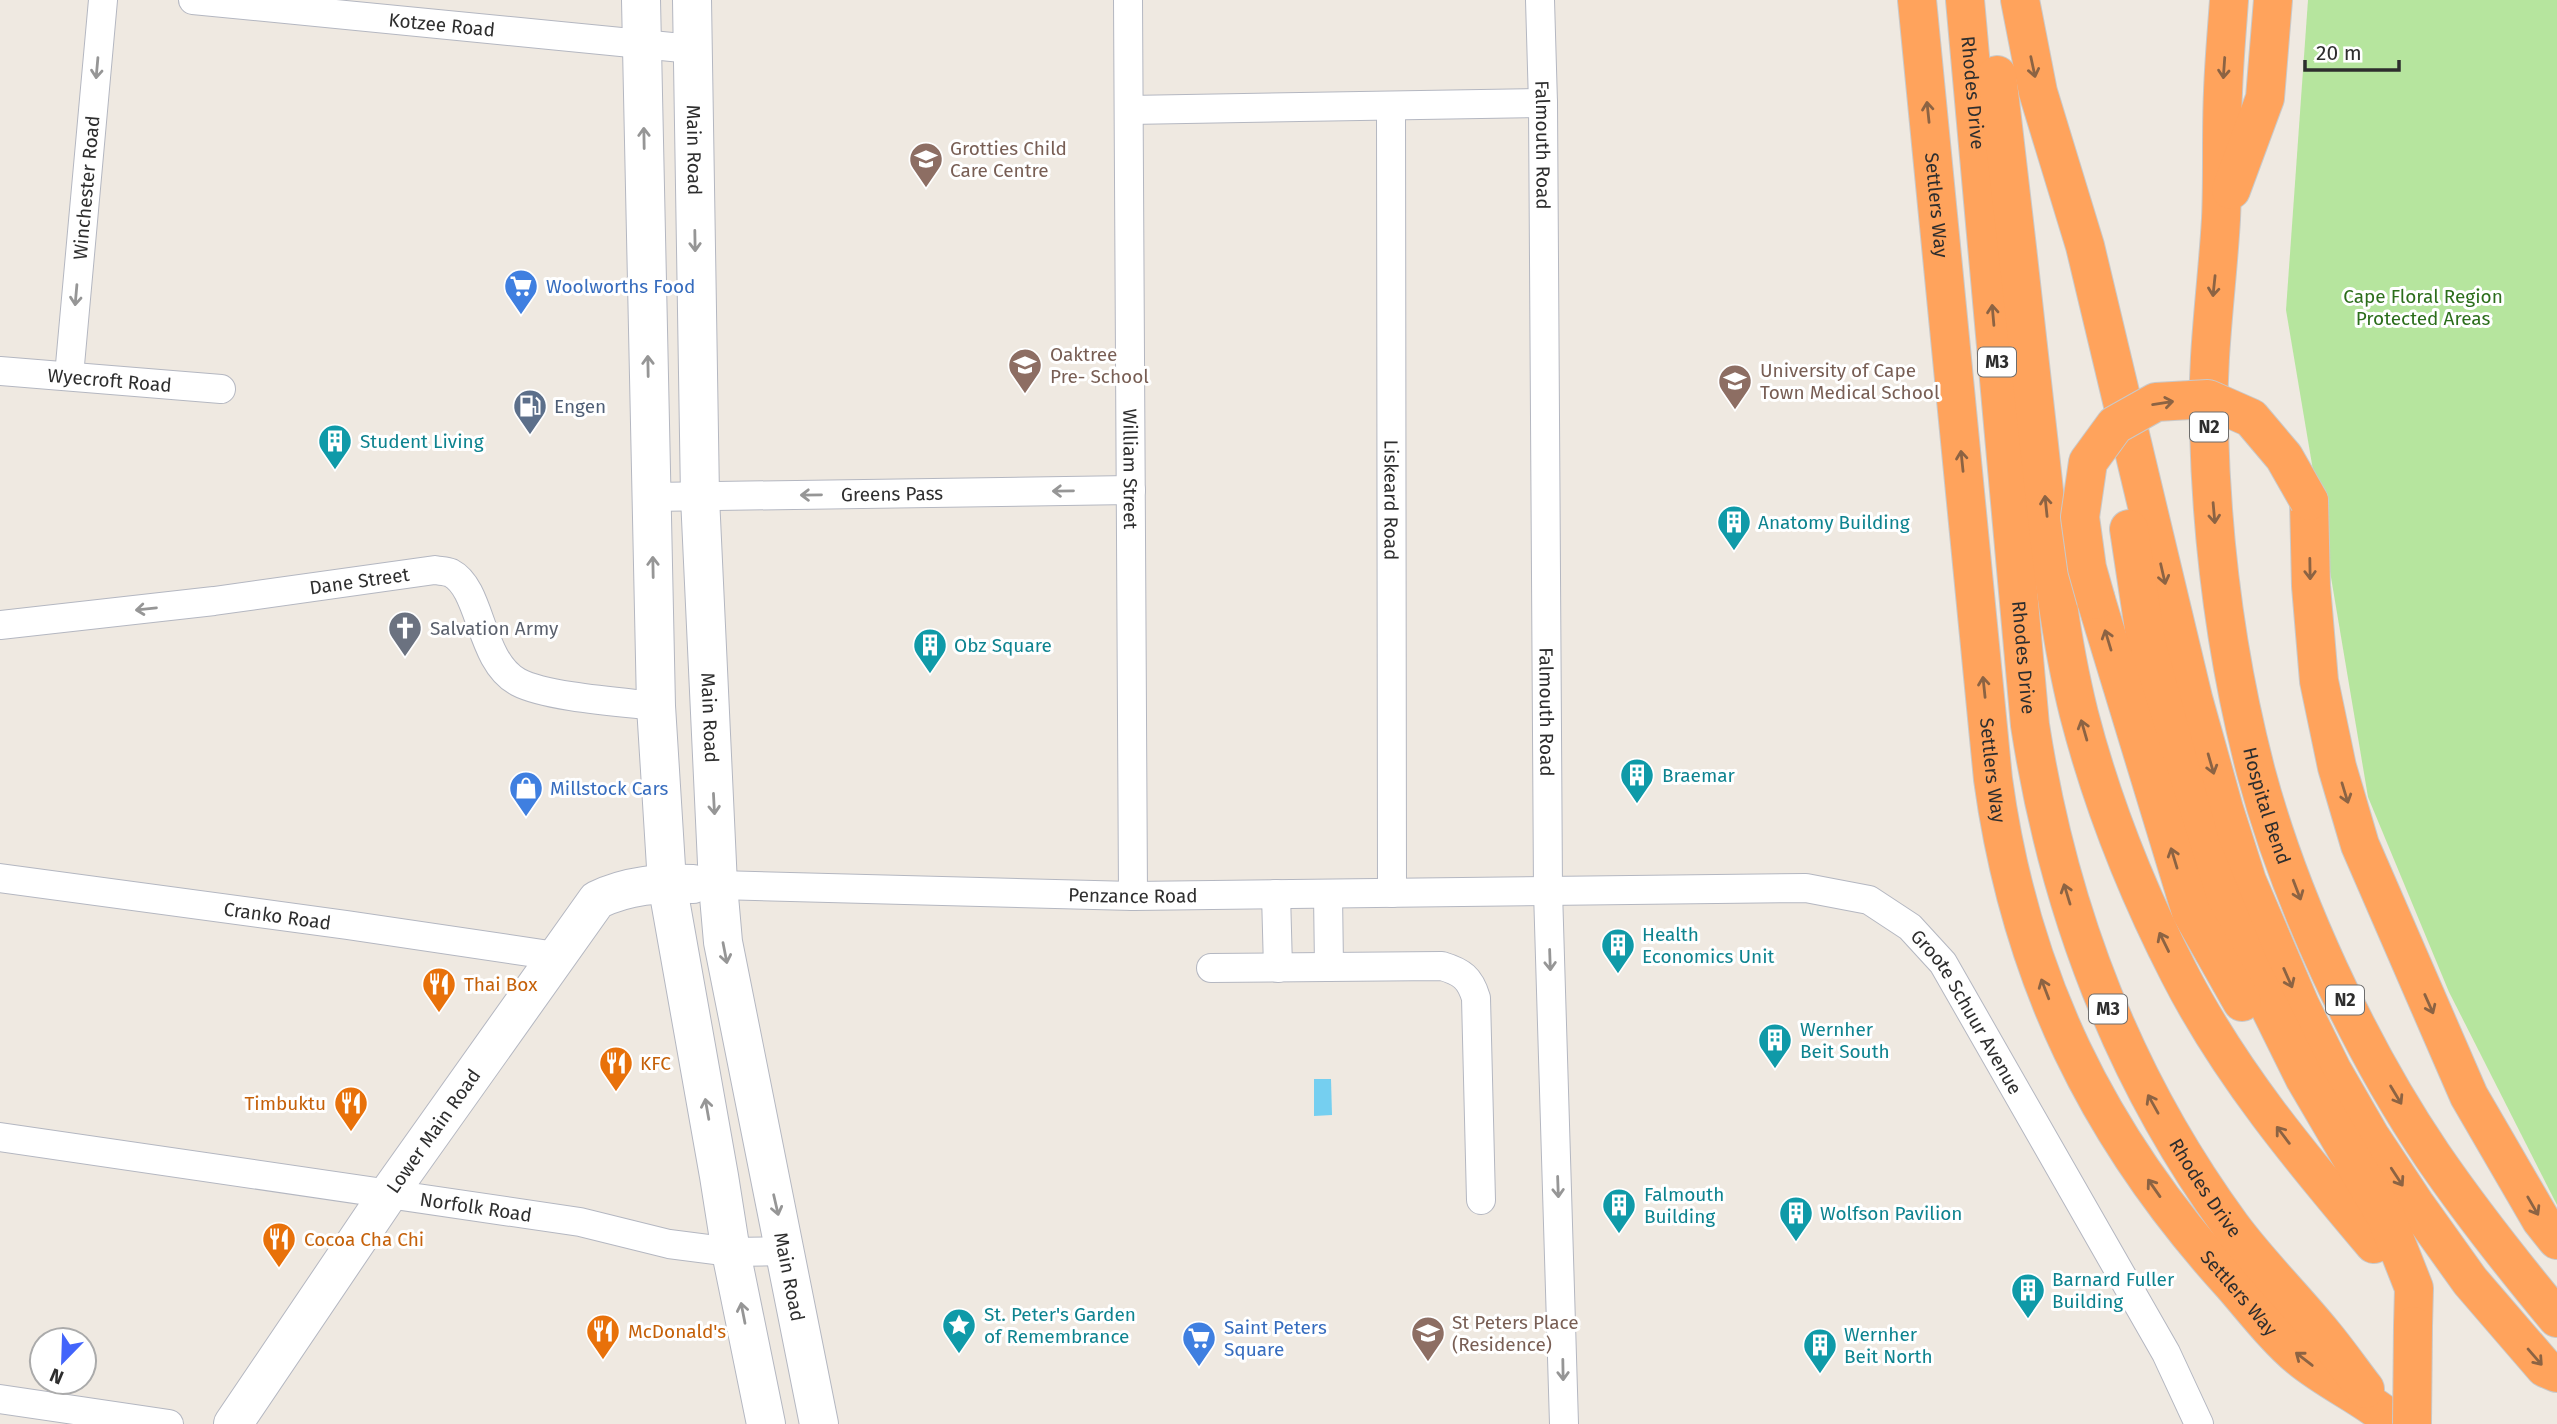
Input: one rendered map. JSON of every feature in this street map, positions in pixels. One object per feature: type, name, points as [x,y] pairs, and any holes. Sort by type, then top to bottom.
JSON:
[{"type":"highway","name":"Settlers Way","points":[[1917,0],[1993,779],[2010,874],[2033,959],[2049,1002],[2093,1091],[2160,1198],[2214,1265],[2300,1358],[2397,1419]]},
{"type":"highway","name":"Rhodes Drive","points":[[1965,0],[2030,725],[2056,858],[2093,971],[2134,1068],[2178,1148],[2259,1262]]},
{"type":"highway","points":[[1989,0],[2056,596],[2076,701],[2092,760],[2130,869],[2187,987],[2236,1069],[2271,1119],[2374,1244]]},
{"type":"highway","points":[[2020,0],[2038,92],[2085,246],[2193,698],[2247,881],[2272,942],[2332,1070],[2370,1136],[2415,1205],[2470,1281],[2544,1368],[2557,1373]]},
{"type":"highway","name":"N2","points":[[2221,218],[2223,92],[2229,0]]},
{"type":"highway","points":[[2221,218],[2266,98],[2273,0]]},
{"type":"highway","name":"Hospital Bend","points":[[2221,218],[2208,367],[2210,472],[2227,627],[2257,775],[2278,839],[2321,948],[2385,1077],[2431,1153],[2477,1218],[2557,1318]]},
{"type":"highway","points":[[2085,246],[2146,642],[2201,846],[2250,968],[2305,1079],[2386,1217],[2414,1288],[2413,1324],[2397,1419]]},
{"type":"highway","points":[[2413,1324],[2347,1188],[2191,912],[2087,568],[2080,517],[2088,462],[2115,425],[2156,402],[2208,399],[2250,418],[2284,457],[2308,501],[2311,586],[2319,681],[2337,767],[2360,845],[2469,1096],[2541,1220],[2557,1240]]},
{"type":"highway","points":[[2259,1262],[2397,1419]]},
{"type":"highway","name":"M3","points":[[2259,1262],[2357,1365],[2430,1424]]},
{"type":"main road","points":[[640,0],[656,706],[667,883],[731,1252],[766,1424]]},
{"type":"main road","name":"Main Road","points":[[692,0],[700,497],[723,942],[819,1424]]},
{"type":"main road","name":"Lower Main Road","points":[[233,1424],[389,1193],[597,900],[631,887],[667,883],[718,885]]},
{"type":"main road","points":[[755,1375],[808,1365]]},
{"type":"street","name":"Winchester Road","points":[[69,376],[103,0]]},
{"type":"street","name":"Kotzee Road","points":[[193,0],[692,49]]},
{"type":"street","name":"William Street","points":[[1128,0],[1133,897]]},
{"type":"street","name":"Falmouth Road","points":[[1540,0],[1548,891],[1564,1424]]},
{"type":"street","points":[[1129,110],[1543,103]]},
{"type":"street","name":"Liskeard Road","points":[[1391,106],[1392,893]]},
{"type":"street","name":"Wyecroft Road","points":[[0,370],[221,389]]},
{"type":"street","name":"Greens Pass","points":[[652,497],[1131,490]]},
{"type":"street","name":"Dane Street","points":[[0,625],[214,601],[435,570],[451,573],[464,585],[488,644],[504,670],[515,681],[537,690],[656,706]]},
{"type":"street","name":"Cranko Road","points":[[0,878],[555,956]]},
{"type":"street","name":"Penzance Road","points":[[718,885],[1133,897],[1548,891]]},
{"type":"street","name":"Groote Schuur Avenue","points":[[1548,891],[1806,888],[1869,900],[1910,927],[1943,963],[1950,975],[2159,1342],[2199,1424]]},
{"type":"street","points":[[1276,894],[1278,968]]},
{"type":"street","points":[[1328,894],[1329,967]]},
{"type":"street","points":[[1212,968],[1442,967],[1459,971],[1471,982],[1476,998],[1481,1200]]},
{"type":"street","name":"Norfolk Road","points":[[0,1136],[580,1222],[645,1239],[731,1252],[786,1251]]},
{"type":"street","points":[[0,1399],[169,1424]]},
{"type":"green space","name":"Cape Floral Region Protected Areas","points":[[2308,0],[2557,0],[2557,1205],[2449,992],[2368,797],[2286,310]]},
{"type":"water","points":[[1314,1079],[1331,1079],[1332,1115],[1314,1116]]},
{"type":"place","name":"Grotties Child Care Centre","points":[[926,189]]},
{"type":"place","name":"Woolworths Food","points":[[521,316]]},
{"type":"place","name":"Oaktree Pre- School","points":[[1025,395]]},
{"type":"place","name":"University of Cape Town Medical School","points":[[1735,411]]},
{"type":"place","name":"Engen","points":[[530,436]]},
{"type":"place","name":"Student Living","points":[[335,471]]},
{"type":"place","name":"Anatomy Building","points":[[1734,552]]},
{"type":"place","name":"Salvation Army","points":[[405,658]]},
{"type":"place","name":"Obz Square","points":[[930,675]]},
{"type":"place","name":"Braemar","points":[[1637,805]]},
{"type":"place","name":"Millstock Cars","points":[[526,818]]},
{"type":"place","name":"Health Economics Unit","points":[[1618,975]]},
{"type":"place","name":"Thai Box","points":[[439,1014]]},
{"type":"place","name":"Wernher Beit South","points":[[1775,1070]]},
{"type":"place","name":"KFC","points":[[616,1093]]},
{"type":"place","name":"Timbuktu","points":[[351,1133]]},
{"type":"place","name":"Falmouth Building","points":[[1619,1235]]},
{"type":"place","name":"Wolfson Pavilion","points":[[1796,1243]]},
{"type":"place","name":"Cocoa Cha Chi","points":[[279,1269]]},
{"type":"place","name":"Barnard Fuller Building","points":[[2028,1320]]},
{"type":"place","name":"St. Peter's Garden of Remembrance","points":[[959,1355]]},
{"type":"place","name":"McDonald's","points":[[603,1361]]},
{"type":"place","name":"St Peters Place (Residence)","points":[[1428,1363]]},
{"type":"place","name":"Saint Peters Square","points":[[1199,1368]]},
{"type":"place","name":"Wernher Beit North","points":[[1820,1375]]}]
